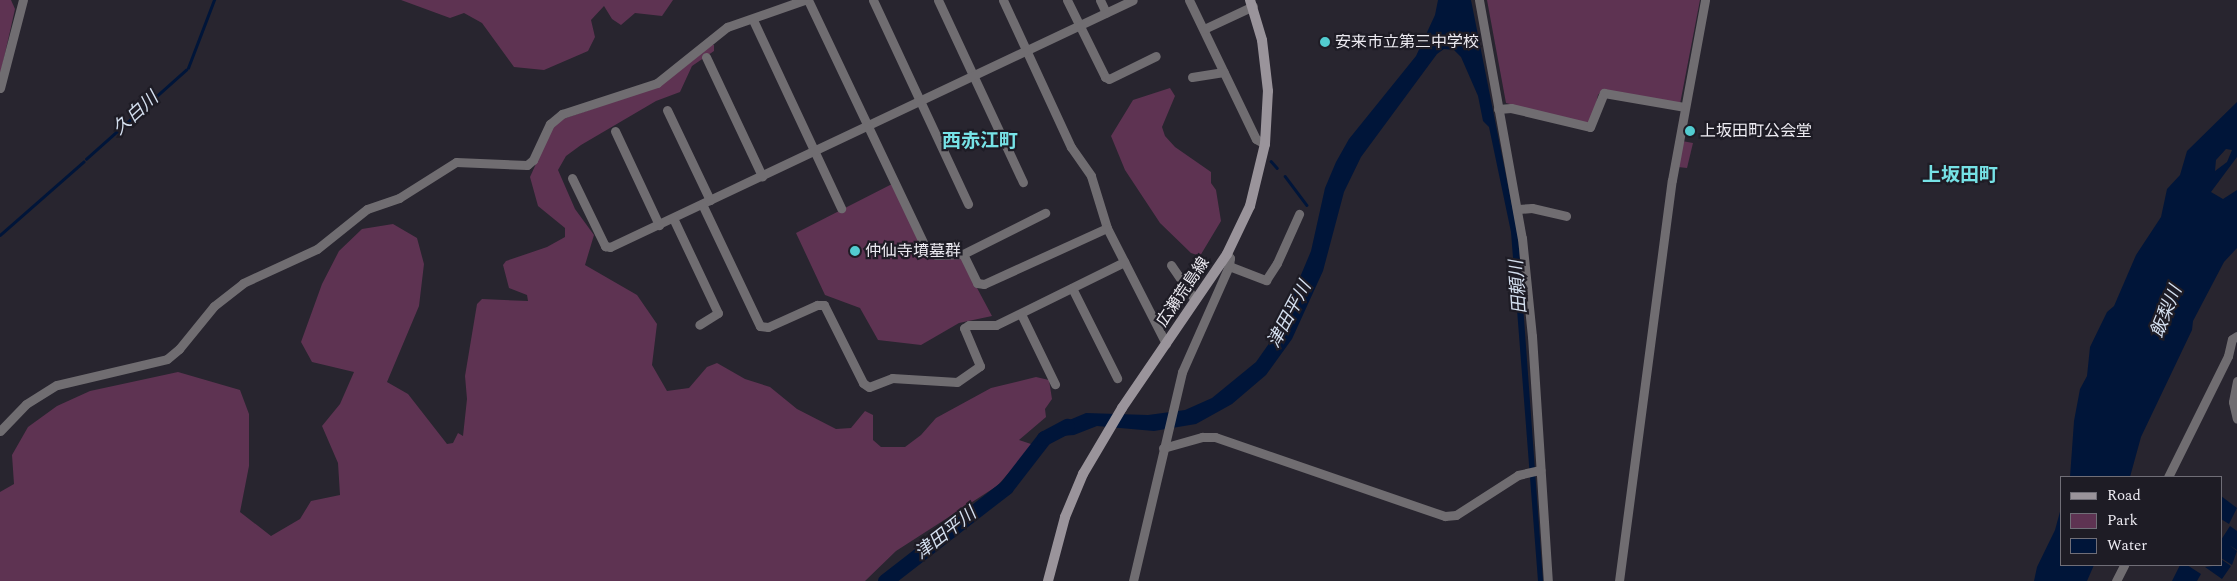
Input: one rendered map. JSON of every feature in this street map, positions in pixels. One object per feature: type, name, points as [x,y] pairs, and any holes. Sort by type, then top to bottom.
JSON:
[{"type":"main road","name":"広瀬荒島線","points":[[1048,581],[1065,517],[1083,474],[1122,408],[1226,254],[1250,206],[1265,144],[1266,66],[1252,3]]},
{"type":"street","points":[[0,88],[23,0]]},
{"type":"street","points":[[0,431],[26,404],[57,385],[167,359],[179,349],[214,306],[243,283],[310,252],[367,209],[399,198],[456,162],[527,165],[533,160],[550,124],[562,114],[657,82],[667,77],[700,45],[727,27],[804,0]]},
{"type":"street","points":[[808,0],[926,248],[936,255],[963,254],[1045,213]]},
{"type":"street","points":[[873,0],[968,204]]},
{"type":"street","points":[[938,0],[1022,182]]},
{"type":"street","points":[[1003,0],[1071,147],[1091,176],[1107,228],[1166,344]]},
{"type":"street","points":[[1067,0],[1105,77],[1109,79],[1156,56]]},
{"type":"street","points":[[1100,0],[1106,13]]},
{"type":"street","points":[[572,178],[606,247],[659,225],[973,76],[1028,52],[1133,0]]},
{"type":"street","points":[[1189,0],[1256,139],[1265,144]]},
{"type":"street","points":[[1479,0],[1518,210],[1532,336],[1535,470],[1548,581]]},
{"type":"street","points":[[1619,581],[1672,180],[1705,0]]},
{"type":"street","points":[[1204,29],[1252,3]]},
{"type":"street","points":[[753,20],[841,208]]},
{"type":"street","points":[[706,57],[762,176]]},
{"type":"street","points":[[1192,77],[1224,72]]},
{"type":"street","points":[[1498,109],[1511,108],[1590,126],[1604,93],[1684,107]]},
{"type":"street","points":[[668,110],[760,326],[768,327],[817,304],[824,305],[863,383],[868,386],[892,378],[958,382],[980,366],[964,328],[996,325],[1124,262]]},
{"type":"street","points":[[615,131],[659,225]]},
{"type":"street","points":[[1518,210],[1532,208],[1566,216]]},
{"type":"street","points":[[1229,266],[1266,280],[1277,263],[1298,214]]},
{"type":"street","points":[[673,218],[718,313],[699,325]]},
{"type":"street","points":[[963,254],[977,283],[984,284],[1107,228]]},
{"type":"street","points":[[1133,581],[1184,365],[1229,266],[1230,258],[1226,254]]},
{"type":"street","points":[[1171,265],[1195,300]]},
{"type":"street","points":[[1072,288],[1117,378]]},
{"type":"street","points":[[1021,314],[1055,384]]},
{"type":"street","points":[[2168,476],[2228,356],[2232,339],[2237,336]]},
{"type":"street","points":[[2237,380],[2233,402],[2237,419]]},
{"type":"street","points":[[1164,448],[1202,437],[1215,437],[1444,516],[1456,515],[1535,470]]},
{"type":"street","points":[[2174,476],[2176,460]]},
{"type":"street","points":[[2116,581],[2124,566]]},
{"type":"green space","points":[[0,0],[11,0],[15,9],[0,76]]},
{"type":"green space","points":[[401,0],[673,0],[662,16],[635,13],[621,25],[612,19],[604,6],[591,20],[595,37],[588,51],[544,70],[514,67],[482,23],[464,13],[450,18]]},
{"type":"green space","points":[[1487,0],[1700,0],[1680,104],[1602,90],[1598,95],[1592,121],[1587,124],[1506,103]]},
{"type":"green space","points":[[709,44],[714,45],[714,51],[692,66],[680,92],[656,101],[581,145],[566,156],[558,170],[575,209],[594,235],[585,265],[637,295],[657,324],[652,365],[667,391],[689,388],[707,367],[717,363],[745,379],[770,387],[797,409],[836,429],[851,428],[865,411],[873,415],[873,440],[881,447],[905,447],[921,435],[936,418],[991,388],[1036,377],[1049,380],[1052,399],[1045,409],[1046,417],[1019,440],[1034,445],[997,486],[896,551],[865,581],[0,581],[0,492],[14,484],[12,455],[28,427],[57,406],[90,391],[178,372],[240,390],[249,414],[249,466],[240,512],[271,536],[300,519],[311,501],[340,495],[338,463],[322,426],[340,404],[354,372],[312,362],[301,342],[322,284],[339,251],[362,229],[393,224],[417,238],[424,264],[419,306],[387,382],[408,394],[447,444],[453,443],[458,433],[463,436],[467,399],[465,376],[477,304],[482,299],[528,301],[527,295],[509,288],[503,265],[506,261],[547,247],[565,237],[565,228],[538,206],[530,177],[553,126],[563,119],[656,87]]},
{"type":"green space","points":[[1170,88],[1175,96],[1162,127],[1165,136],[1175,147],[1211,172],[1211,183],[1216,190],[1221,221],[1200,256],[1191,253],[1160,223],[1125,170],[1111,136],[1133,100]]},
{"type":"green space","points":[[1682,141],[1693,143],[1687,168],[1678,167]]},
{"type":"green space","points":[[892,184],[924,250],[961,258],[992,316],[959,323],[921,345],[878,340],[860,308],[825,295],[796,233]]},
{"type":"water","name":"田頼川","points":[[1438,0],[1471,0],[1518,236],[1543,581],[1538,581],[1511,232],[1489,127],[1483,121],[1478,96],[1461,57],[1454,50],[1444,49],[1437,54],[1361,157],[1344,192],[1323,271],[1292,339],[1266,375],[1232,404],[1196,424],[1154,431],[1097,426],[1074,435],[1048,437],[1055,426],[1086,413],[1148,415],[1185,410],[1212,398],[1256,362],[1277,332],[1311,251],[1325,188],[1336,162],[1349,139],[1416,56],[1435,15]]},
{"type":"water","name":"飯梨川","points":[[2237,102],[2237,157],[2211,192],[2223,199],[2237,190],[2237,248],[2224,262],[2193,321],[2192,330],[2141,437],[2130,476],[2070,476],[2074,421],[2080,389],[2087,376],[2090,347],[2107,312],[2114,306],[2136,255],[2161,217],[2167,189],[2180,175],[2187,151]],"holes":[[[2226,149],[2232,150],[2227,162],[2215,171],[2216,160]]]},
{"type":"water","points":[[2222,497],[2237,508],[2229,524],[2222,520]]},
{"type":"water","points":[[2060,512],[2060,566],[2094,566],[2087,581],[2034,581],[2037,567],[2055,530]]},
{"type":"water","points":[[2230,526],[2237,531],[2237,550],[2229,545],[2237,551],[2232,565],[2222,559],[2222,538]]},
{"type":"water","points":[[2222,560],[2231,566],[2222,579],[2205,567],[2222,566]]},
{"type":"water","points":[[2180,566],[2189,566],[2201,574],[2197,581],[2172,581]]},
{"type":"waterway","name":"久白川","points":[[188,68],[214,0]]},
{"type":"waterway","name":"久白川","points":[[86,159],[186,70]]},
{"type":"waterway","points":[[1271,161],[1277,168]]},
{"type":"waterway","name":"久白川","points":[[0,235],[83,162]]},
{"type":"waterway","points":[[1285,176],[1307,205]]},
{"type":"waterway","name":"津田平川","points":[[885,581],[1006,487],[1044,438],[1067,426]]},
{"type":"place","name":"安来市立第三中学校","points":[[1325,42]]},
{"type":"place","name":"上坂田町公会堂","points":[[1690,131]]},
{"type":"place","name":"仲仙寺墳墓群","points":[[855,251]]},
{"type":"district","name":"西赤江町","points":[[980,142]]},
{"type":"district","name":"上坂田町","points":[[1960,176]]}]
